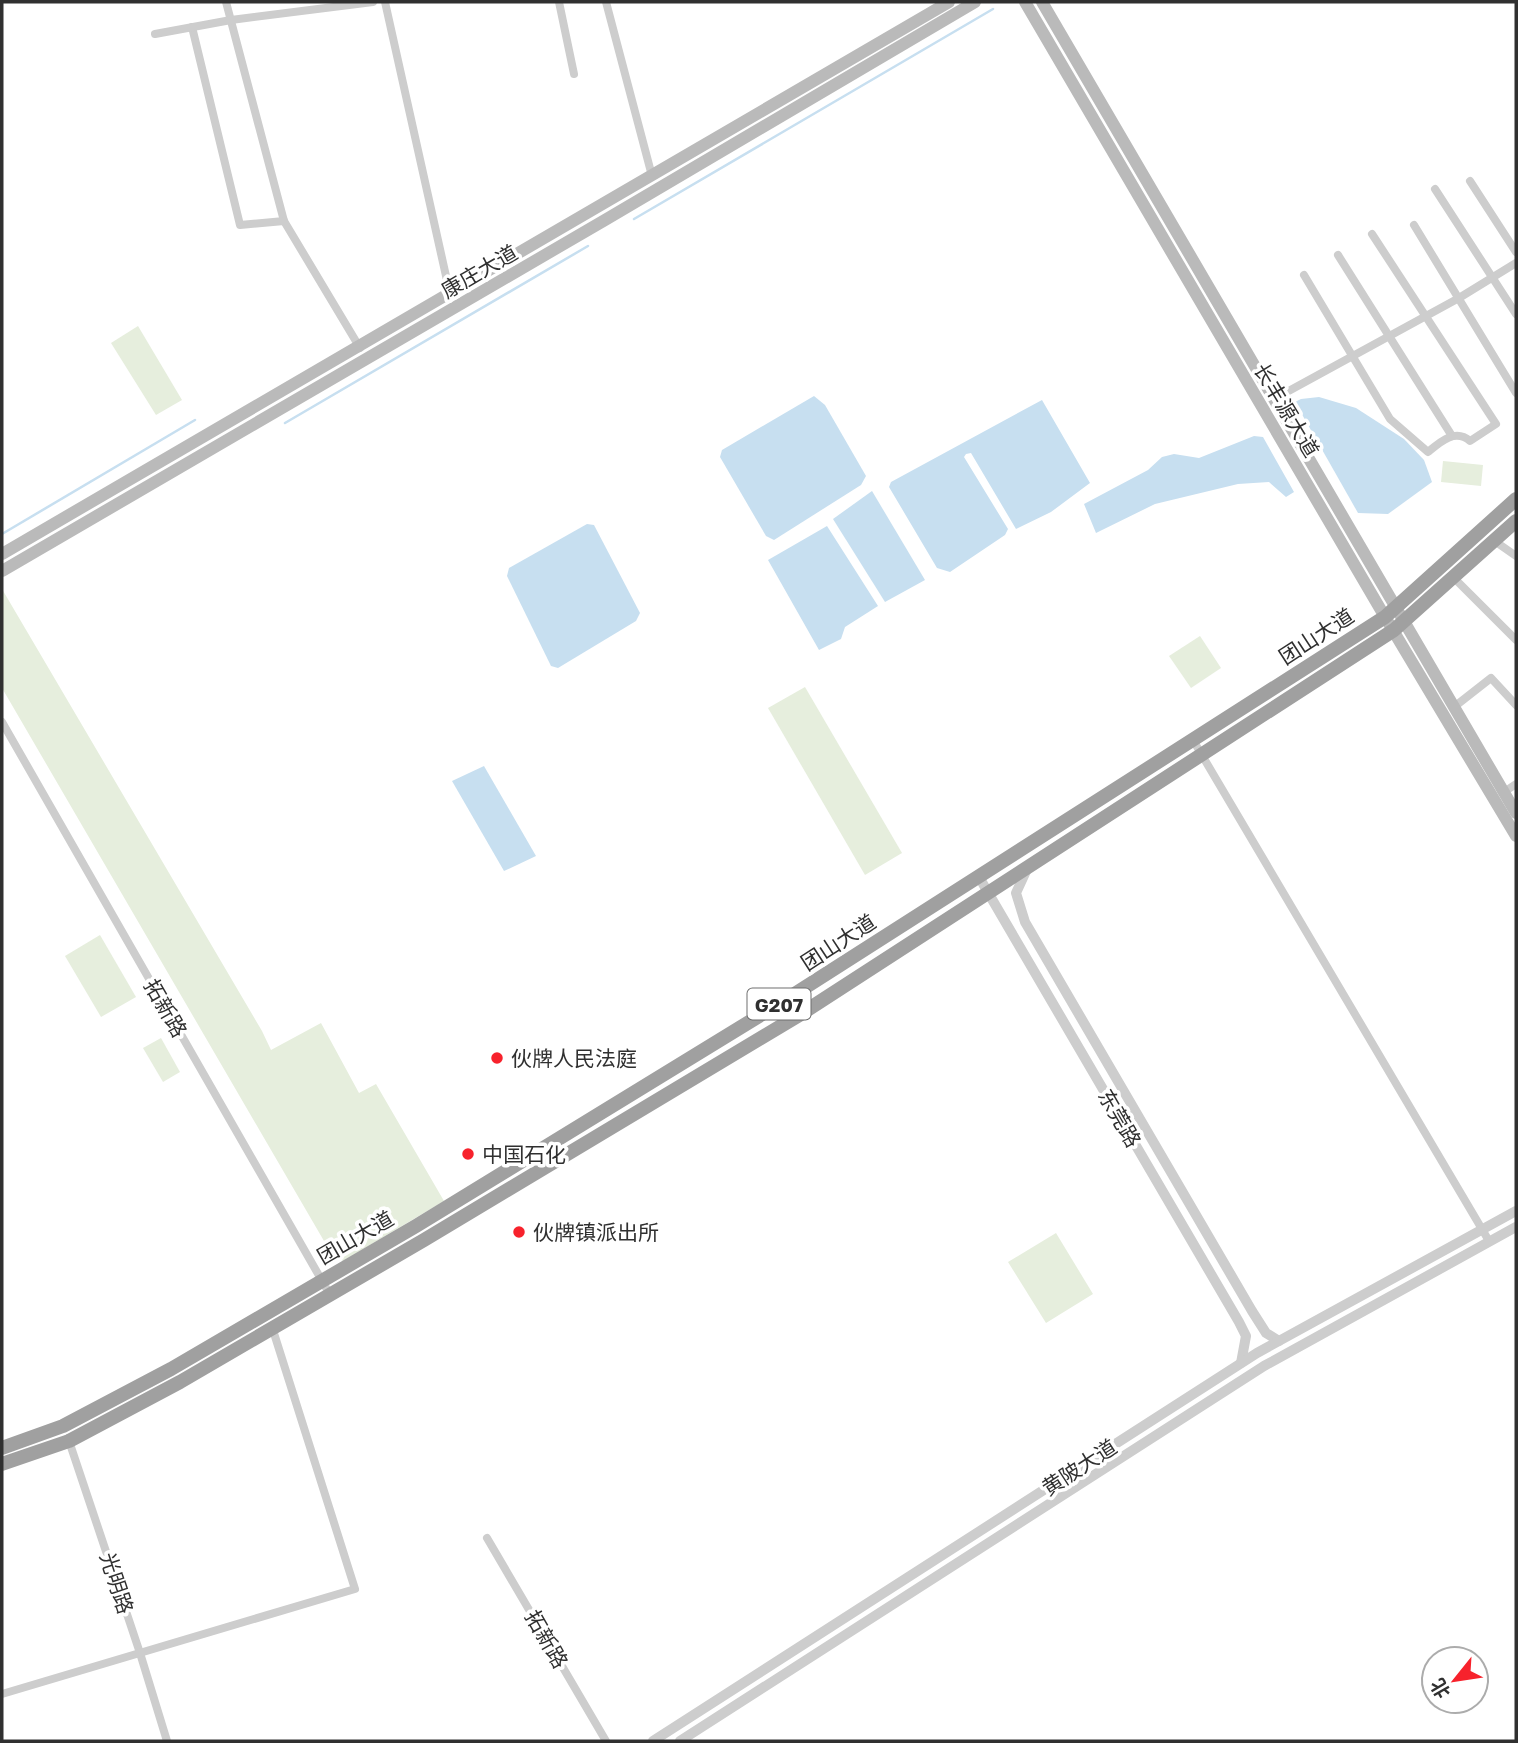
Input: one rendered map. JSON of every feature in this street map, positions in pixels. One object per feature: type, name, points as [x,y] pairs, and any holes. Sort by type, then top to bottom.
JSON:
[{"type":"highway","name":"团山大道","points":[[2,1448],[64,1426],[171,1369],[428,1219],[790,997],[1391,612],[1516,499]]},
{"type":"highway","name":"团山大道","points":[[2,1464],[69,1441],[180,1381],[801,1014],[1399,626],[1516,521]]},
{"type":"main road","name":"康庄大道","points":[[2,571],[363,353],[450,294],[949,2]]},
{"type":"main road","name":"康庄大道","points":[[2,554],[363,353],[975,2]]},
{"type":"main road","name":"长丰源大道","points":[[1025,2],[1391,612]]},
{"type":"main road","name":"长丰源大道","points":[[1042,2],[1274,399],[1516,836]]},
{"type":"main road","name":"长丰源大道","points":[[1399,626],[1454,706],[1516,813]]},
{"type":"street","points":[[226,2],[284,221],[363,353]]},
{"type":"street","points":[[155,34],[231,20],[373,2]]},
{"type":"street","points":[[385,2],[450,294]]},
{"type":"street","points":[[559,2],[574,74]]},
{"type":"street","points":[[606,2],[652,176]]},
{"type":"street","points":[[192,27],[240,225],[284,221]]},
{"type":"street","points":[[1470,181],[1516,252]]},
{"type":"street","points":[[1435,189],[1516,314]]},
{"type":"street","points":[[1414,225],[1516,393]]},
{"type":"street","points":[[1304,275],[1390,419],[1428,452],[1452,436],[1465,436],[1470,441],[1496,424],[1372,234]]},
{"type":"street","points":[[1339,255],[1452,436]]},
{"type":"street","points":[[1274,399],[1459,298],[1516,263]]},
{"type":"street","points":[[1496,541],[1516,556]]},
{"type":"street","points":[[1454,578],[1516,640]]},
{"type":"street","points":[[1454,706],[1491,678],[1516,705]]},
{"type":"street","name":"拓新路","points":[[2,722],[329,1293]]},
{"type":"street","points":[[1193,740],[1489,1241]]},
{"type":"street","points":[[1504,792],[1516,785]]},
{"type":"street","name":"东莞路","points":[[1028,867],[1016,893],[1025,922],[1252,1311],[1266,1333],[1279,1341]]},
{"type":"street","name":"东莞路","points":[[979,877],[1240,1322],[1246,1336],[1241,1363]]},
{"type":"street","name":"黄陂大道","points":[[653,1741],[1241,1363],[1516,1211]]},
{"type":"street","name":"黄陂大道","points":[[680,1741],[1264,1366],[1516,1227]]},
{"type":"street","points":[[2,1694],[355,1589],[272,1327]]},
{"type":"street","name":"光明路","points":[[64,1426],[167,1741]]},
{"type":"street","name":"拓新路","points":[[487,1538],[606,1741]]},
{"type":"green space","points":[[138,326],[182,400],[156,415],[111,343]]},
{"type":"green space","points":[[1443,461],[1483,465],[1481,486],[1441,482]]},
{"type":"green space","points":[[2,589],[271,1050],[321,1023],[359,1093],[376,1084],[444,1201],[343,1261],[331,1253],[2,688]]},
{"type":"green space","points":[[1200,636],[1221,668],[1191,688],[1169,656]]},
{"type":"green space","points":[[805,687],[902,853],[865,875],[768,708]]},
{"type":"green space","points":[[100,935],[136,997],[101,1017],[65,956]]},
{"type":"green space","points":[[161,1038],[180,1072],[163,1082],[143,1048]]},
{"type":"green space","points":[[1056,1233],[1093,1294],[1046,1323],[1008,1262]]},
{"type":"water","points":[[814,396],[825,405],[866,476],[861,485],[774,540],[766,536],[720,457],[722,450]]},
{"type":"water","points":[[1319,397],[1356,408],[1404,439],[1424,460],[1432,482],[1388,514],[1358,513],[1295,402]]},
{"type":"water","points":[[1042,400],[1090,483],[1051,512],[1016,529],[971,453],[966,454],[964,457],[1008,529],[1005,535],[950,572],[937,568],[889,487],[891,482]]},
{"type":"water","points":[[1254,436],[1263,437],[1294,492],[1286,497],[1269,482],[1238,484],[1155,504],[1096,533],[1084,504],[1148,470],[1162,457],[1174,454],[1199,458]]},
{"type":"water","points":[[872,491],[925,580],[885,602],[833,519]]},
{"type":"water","points":[[587,524],[594,525],[640,613],[636,621],[558,668],[551,666],[507,576],[509,568]]},
{"type":"water","points":[[827,526],[878,606],[845,627],[841,639],[819,650],[768,560]]},
{"type":"water","points":[[484,766],[536,856],[504,871],[452,781]]},
{"type":"waterway","points":[[634,219],[993,9]]},
{"type":"waterway","points":[[285,423],[588,246]]},
{"type":"waterway","points":[[2,534],[195,420]]},
{"type":"place","name":"伙牌人民法庭","points":[[497,1058]]},
{"type":"place","name":"中国石化","points":[[468,1154]]},
{"type":"place","name":"伙牌镇派出所","points":[[519,1232]]}]
